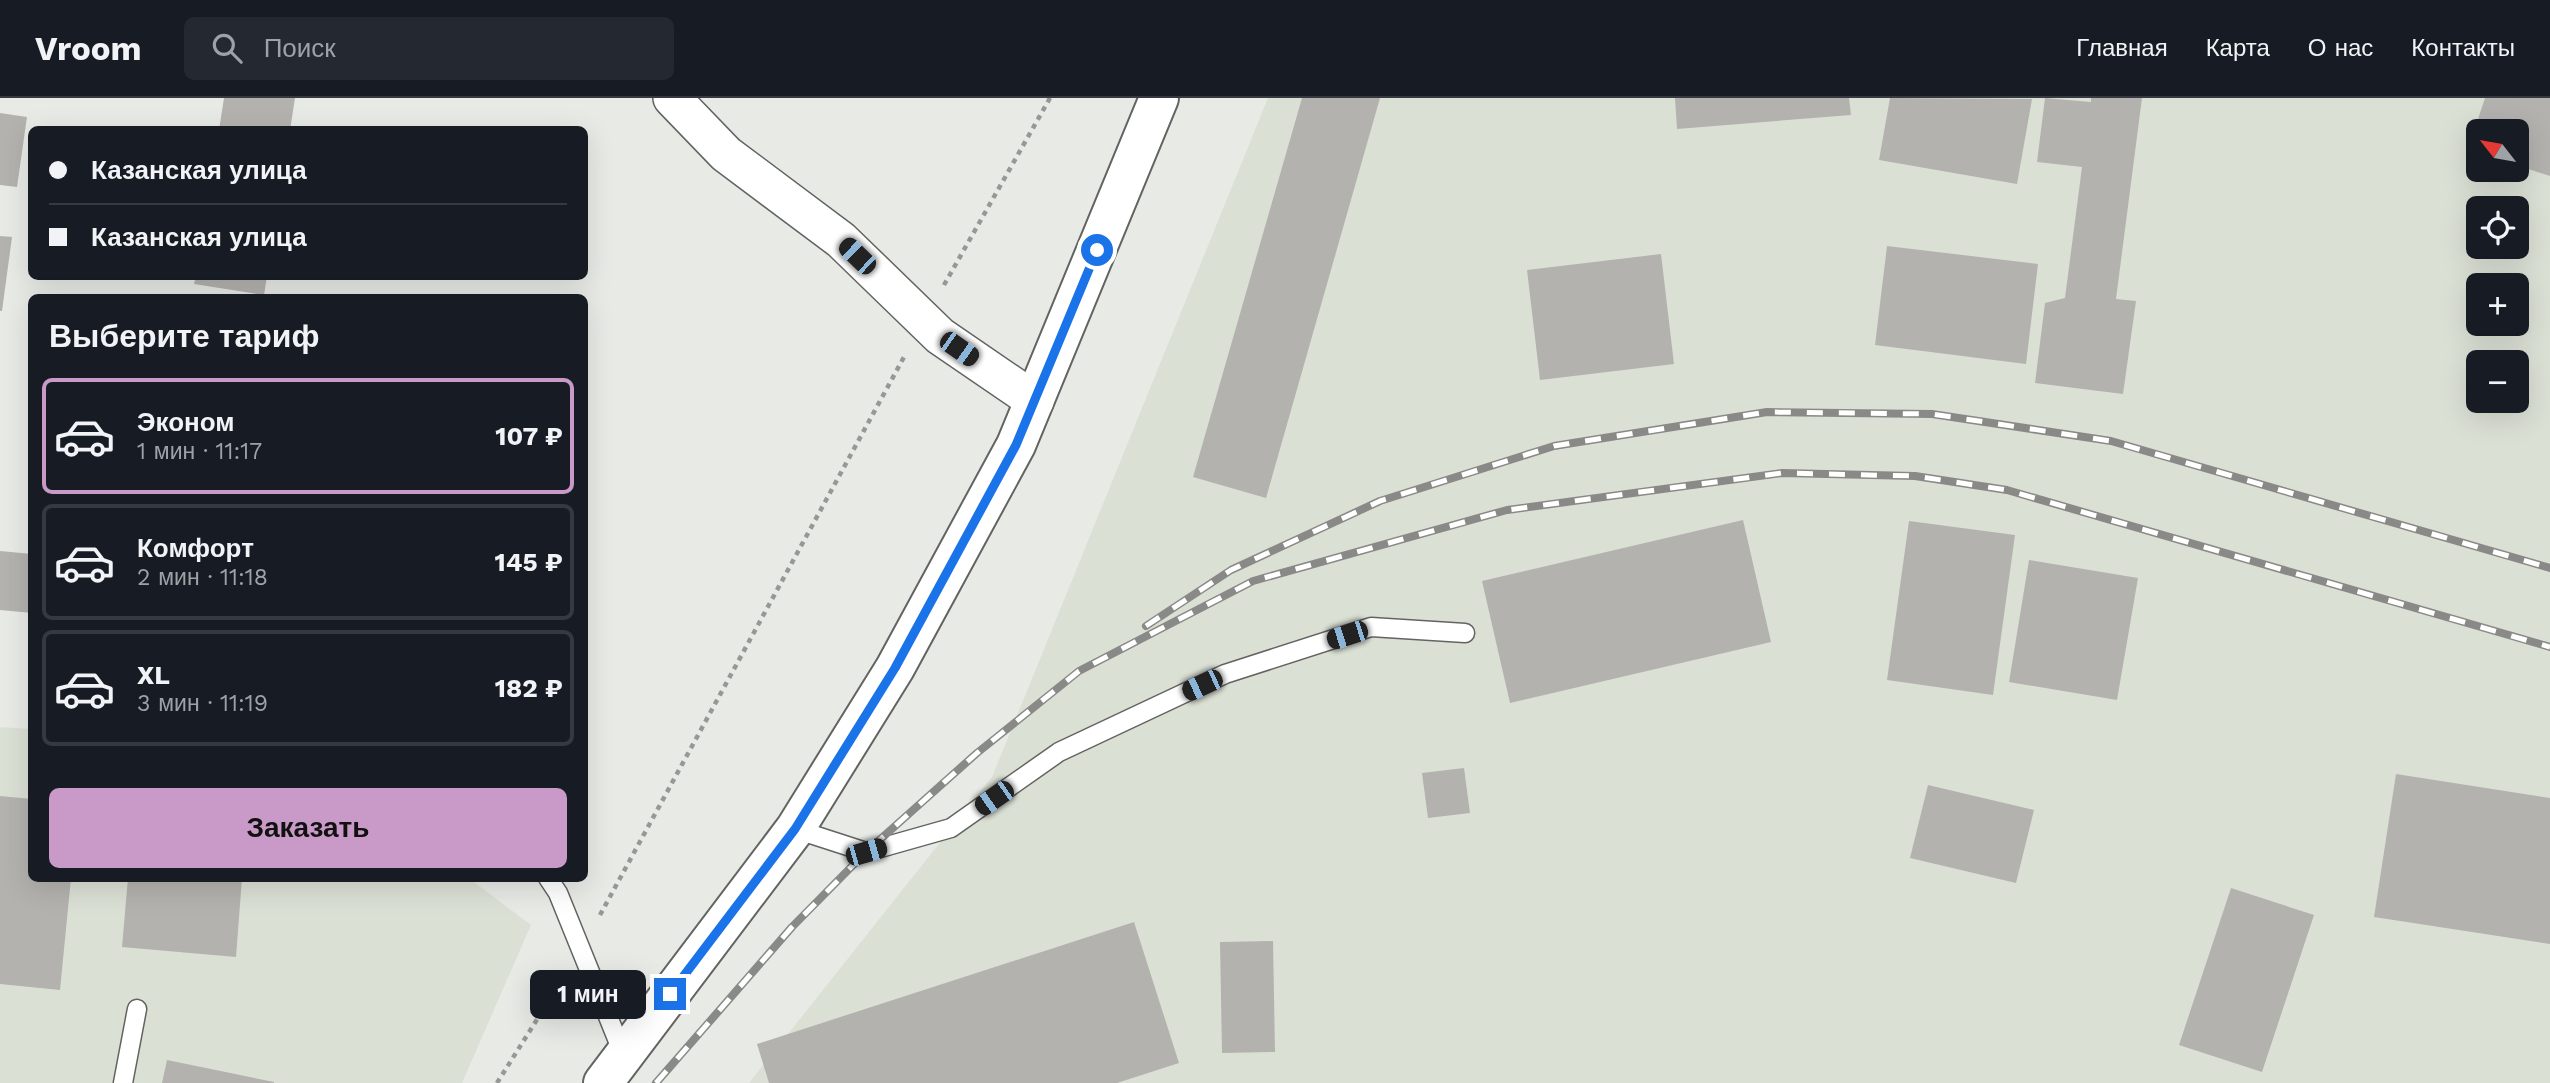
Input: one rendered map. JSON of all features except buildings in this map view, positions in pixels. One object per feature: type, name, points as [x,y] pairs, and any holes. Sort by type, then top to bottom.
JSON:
[{"type":"main road","points":[[613,1070],[795,829],[895,668],[1016,445],[1159,98]]},
{"type":"street","points":[[672,98],[726,154],[841,240],[940,336],[1034,401]]},
{"type":"lane","points":[[795,829],[866,852],[951,828],[1059,752],[1225,674],[1371,627],[1465,633]]},
{"type":"lane","points":[[551,882],[558,893],[581,950],[613,1070]]},
{"type":"lane","points":[[123,1083],[137,1009]]},
{"type":"path","points":[[497,1083],[581,950],[924,320],[1050,98]]},
{"type":"shaded area","points":[[1268,98],[2550,98],[2550,1083],[749,1083],[992,777]]},
{"type":"shaded area","points":[[0,727],[28,729],[28,882],[474,882],[531,925],[462,1083],[0,1083]]},
{"type":"railway","points":[[1146,626],[1231,570],[1380,501],[1554,446],[1767,412],[1932,414],[2111,441],[2550,568]]},
{"type":"railway","points":[[656,1083],[792,927],[866,852],[977,753],[1079,671],[1253,581],[1507,510],[1782,473],[1915,476],[2007,490],[2550,647]]},
{"type":"route","points":[[670,994],[795,829],[895,668],[1016,445],[1097,250]]}]
